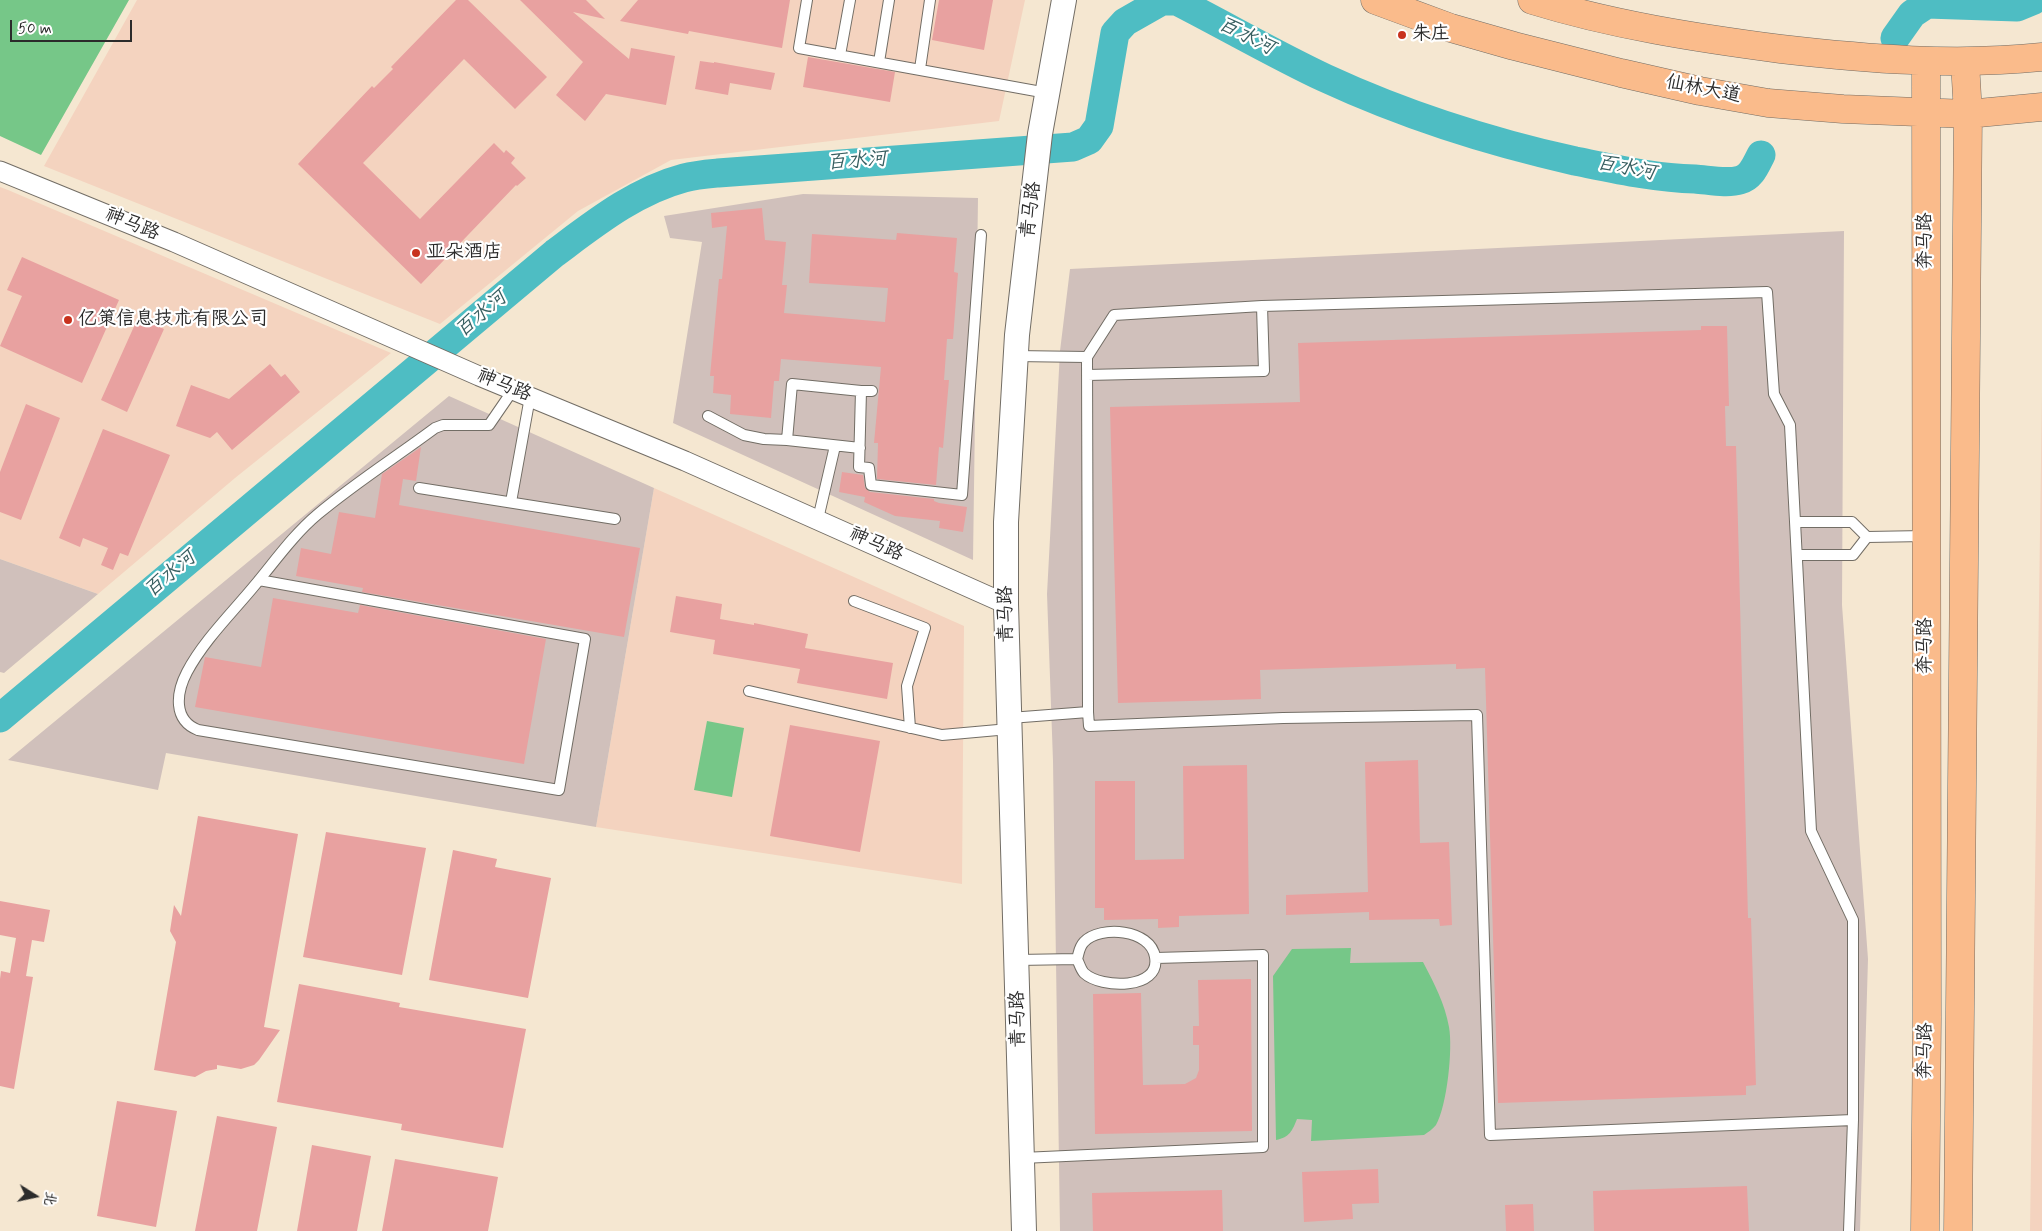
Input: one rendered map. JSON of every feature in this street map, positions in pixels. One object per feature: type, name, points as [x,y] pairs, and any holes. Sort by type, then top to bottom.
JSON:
[{"type":"main road","name":"仙林大道","points":[[1375,0],[1451,28],[1621,74],[1700,91],[1768,102],[1843,109],[1968,114],[2042,107]]},
{"type":"main road","points":[[1532,0],[1614,22],[1720,41],[1838,55],[1965,62],[2042,57]]},
{"type":"main road","name":"奔马路","points":[[1925,1231],[1927,1017],[1926,61]]},
{"type":"main road","name":"奔马路","points":[[1958,1231],[1968,114],[1965,62]]},
{"type":"street","name":"青马路","points":[[1024,1231],[1018,960],[1006,604],[1006,522],[1015,356],[1040,134],[1064,0]]},
{"type":"street","name":"神马路","points":[[0,171],[174,242],[479,376],[685,461],[1006,604]]},
{"type":"lane","points":[[807,0],[798,48],[1048,93]]},
{"type":"lane","points":[[840,55],[850,0]]},
{"type":"lane","points":[[879,62],[889,0]]},
{"type":"lane","points":[[920,69],[930,0]]},
{"type":"lane","points":[[861,391],[859,467],[869,468],[871,485],[962,495],[981,235]]},
{"type":"lane","points":[[1849,1231],[1853,1120],[1853,920],[1811,831],[1790,425],[1774,394],[1767,292],[1262,306],[1114,315],[1087,357],[1089,726],[1283,718],[1477,715],[1490,1135],[1853,1120]]},
{"type":"lane","points":[[1087,375],[1264,371],[1262,306]]},
{"type":"lane","points":[[1015,356],[1087,357]]},
{"type":"lane","points":[[787,440],[792,384],[872,391]]},
{"type":"lane","points":[[511,502],[521,394]]},
{"type":"lane","points":[[259,580],[585,639],[559,790],[198,730],[190,727],[183,721],[178,708],[186,673],[207,642],[259,580],[294,539],[317,514],[435,428],[443,426],[489,425],[521,394]]},
{"type":"lane","points":[[708,416],[744,435],[860,448]]},
{"type":"lane","points":[[818,519],[835,446]]},
{"type":"lane","points":[[419,488],[615,519]]},
{"type":"lane","points":[[1796,522],[1852,522],[1867,537],[1926,536]]},
{"type":"lane","points":[[1797,555],[1853,555],[1867,537]]},
{"type":"lane","points":[[854,601],[925,628],[907,686],[910,728]]},
{"type":"lane","points":[[749,691],[942,735],[1088,712]]},
{"type":"lane","points":[[1124,933],[1141,937],[1151,945],[1156,958],[1150,974],[1139,982],[1119,984],[1101,982],[1084,973],[1077,959],[1080,948],[1086,940],[1101,934],[1124,933]]},
{"type":"lane","points":[[1022,1158],[1263,1147],[1263,955],[1156,958]]},
{"type":"lane","points":[[1018,960],[1077,959]]},
{"type":"shaded area","points":[[137,0],[1025,0],[999,121],[671,160],[578,211],[440,324],[44,166]]},
{"type":"shaded area","points":[[0,187],[391,353],[235,478],[98,594],[0,559]]},
{"type":"shaded area","points":[[803,194],[978,198],[973,560],[673,423],[702,242],[670,238],[664,216]]},
{"type":"shaded area","points":[[1844,231],[1842,605],[1868,959],[1860,1231],[1060,1231],[1053,761],[1047,594],[1060,351],[1070,269]]},
{"type":"shaded area","points":[[2042,392],[2042,1231],[2030,1231]]},
{"type":"shaded area","points":[[449,396],[654,488],[596,827],[166,753],[158,790],[8,760]]},
{"type":"shaded area","points":[[654,488],[964,626],[962,884],[596,827]]},
{"type":"shaded area","points":[[0,559],[98,594],[4,673],[0,672]]},
{"type":"green space","points":[[0,0],[129,0],[41,155],[0,136]]},
{"type":"green space","points":[[707,721],[744,728],[732,797],[694,790]]},
{"type":"green space","points":[[1351,948],[1350,963],[1423,962],[1442,1002],[1449,1027],[1448,1077],[1440,1116],[1436,1125],[1424,1135],[1311,1141],[1312,1120],[1297,1119],[1290,1133],[1276,1140],[1273,976],[1292,949]]},
{"type":"building","points":[[456,0],[468,0],[547,77],[515,109],[464,59],[363,163],[420,219],[494,143],[504,153],[506,150],[515,158],[511,163],[526,178],[516,185],[421,284],[298,164],[372,86],[374,88],[393,69],[391,67]]},
{"type":"building","points":[[520,0],[586,0],[605,19],[573,12],[629,59],[631,48],[675,56],[666,105],[606,94],[585,121],[556,95],[583,62]]},
{"type":"building","points":[[638,0],[790,0],[782,48],[689,31],[688,34],[620,21]]},
{"type":"building","points":[[939,0],[993,0],[984,50],[932,40]]},
{"type":"building","points":[[808,57],[895,72],[890,102],[803,87]]},
{"type":"building","points":[[700,61],[775,73],[771,90],[730,83],[728,95],[695,89]]},
{"type":"building","points":[[762,208],[765,240],[786,242],[782,285],[787,285],[784,313],[885,322],[888,288],[809,283],[812,234],[896,240],[897,233],[957,238],[954,272],[958,273],[953,339],[947,339],[944,380],[949,380],[943,448],[939,447],[936,485],[877,479],[878,443],[874,443],[881,367],[781,359],[779,381],[774,381],[771,418],[730,414],[731,395],[713,393],[714,376],[710,376],[719,279],[722,279],[727,226],[712,228],[711,213]]},
{"type":"building","points":[[22,257],[119,300],[82,383],[0,346],[22,296],[7,290]]},
{"type":"building","points":[[143,319],[164,329],[127,412],[101,400],[136,322],[140,325]]},
{"type":"building","points":[[1701,326],[1727,326],[1729,406],[1725,406],[1726,446],[1736,446],[1748,918],[1751,918],[1756,1085],[1746,1086],[1746,1095],[1498,1103],[1485,668],[1456,669],[1456,664],[1260,670],[1261,699],[1118,703],[1110,407],[1300,402],[1298,343],[1701,330]]},
{"type":"building","points":[[270,364],[281,377],[285,374],[300,392],[232,450],[217,432],[210,438],[176,426],[191,385],[229,399]]},
{"type":"building","points":[[26,404],[60,418],[21,520],[0,512],[0,472]]},
{"type":"building","points":[[103,429],[170,455],[128,556],[120,553],[113,570],[101,565],[108,548],[83,538],[80,547],[59,538]]},
{"type":"building","points":[[421,447],[416,481],[403,479],[399,505],[640,548],[624,637],[362,592],[363,588],[296,576],[301,548],[331,554],[339,512],[375,518],[382,474]]},
{"type":"building","points":[[842,472],[863,475],[865,488],[870,492],[934,499],[934,501],[939,503],[967,507],[963,532],[939,528],[940,521],[895,516],[864,502],[865,497],[839,492]]},
{"type":"building","points":[[676,596],[722,604],[720,619],[754,625],[754,623],[808,634],[805,648],[893,663],[887,699],[797,683],[800,669],[713,654],[715,640],[670,632]]},
{"type":"building","points":[[273,598],[358,613],[360,605],[546,639],[524,764],[195,707],[205,657],[261,667]]},
{"type":"building","points":[[790,725],[880,741],[860,852],[770,836]]},
{"type":"building","points":[[1418,760],[1420,843],[1449,842],[1452,925],[1440,926],[1439,919],[1369,920],[1369,912],[1286,915],[1286,895],[1368,892],[1365,762]]},
{"type":"building","points":[[1247,765],[1249,914],[1179,916],[1179,927],[1158,928],[1158,919],[1104,920],[1104,908],[1095,908],[1095,781],[1135,781],[1135,860],[1184,859],[1183,766]]},
{"type":"building","points":[[198,816],[298,834],[264,1027],[280,1030],[254,1065],[241,1069],[217,1065],[217,1069],[206,1071],[195,1077],[154,1070],[176,942],[170,931],[174,905],[181,916]]},
{"type":"building","points":[[326,832],[426,848],[402,975],[303,957]]},
{"type":"building","points":[[453,850],[497,859],[495,867],[551,878],[528,998],[429,980]]},
{"type":"building","points":[[0,901],[50,910],[44,942],[32,940],[26,976],[33,977],[14,1089],[0,1086],[0,979],[1,971],[10,973],[16,938],[0,935]]},
{"type":"building","points":[[1251,979],[1252,1131],[1095,1134],[1093,994],[1141,993],[1143,1085],[1185,1084],[1196,1078],[1199,1070],[1199,1045],[1193,1045],[1193,1026],[1199,1026],[1198,980]]},
{"type":"building","points":[[299,984],[400,1003],[399,1007],[526,1029],[503,1148],[401,1130],[402,1124],[277,1102]]},
{"type":"building","points":[[117,1101],[177,1111],[156,1227],[97,1216]]},
{"type":"building","points":[[217,1116],[277,1127],[257,1231],[195,1231]]},
{"type":"building","points":[[312,1145],[371,1156],[357,1231],[297,1231]]},
{"type":"building","points":[[395,1159],[498,1177],[488,1231],[382,1231]]},
{"type":"building","points":[[1378,1169],[1379,1203],[1352,1204],[1353,1219],[1304,1222],[1302,1172]]},
{"type":"building","points":[[1747,1186],[1749,1231],[1594,1231],[1593,1191]]},
{"type":"building","points":[[1222,1190],[1223,1231],[1093,1231],[1092,1193]]},
{"type":"building","points":[[1533,1204],[1534,1231],[1506,1231],[1505,1205]]},
{"type":"waterway","name":"百水河","points":[[1895,38],[1912,14],[1927,4],[2017,7],[2034,0]]},
{"type":"waterway","name":"百水河","points":[[0,718],[555,253],[632,200],[666,184],[701,175],[1073,147],[1089,140],[1099,126],[1115,33],[1125,22],[1162,1],[1177,1],[1306,69],[1386,104],[1417,116],[1511,145],[1575,161],[1650,175],[1724,182],[1740,180],[1748,176],[1761,155]]},
{"type":"place","name":"朱庄","points":[[1402,35]]},
{"type":"place","name":"亚朵酒店","points":[[416,253]]},
{"type":"place","name":"亿策信息技术有限公司","points":[[68,320]]}]
